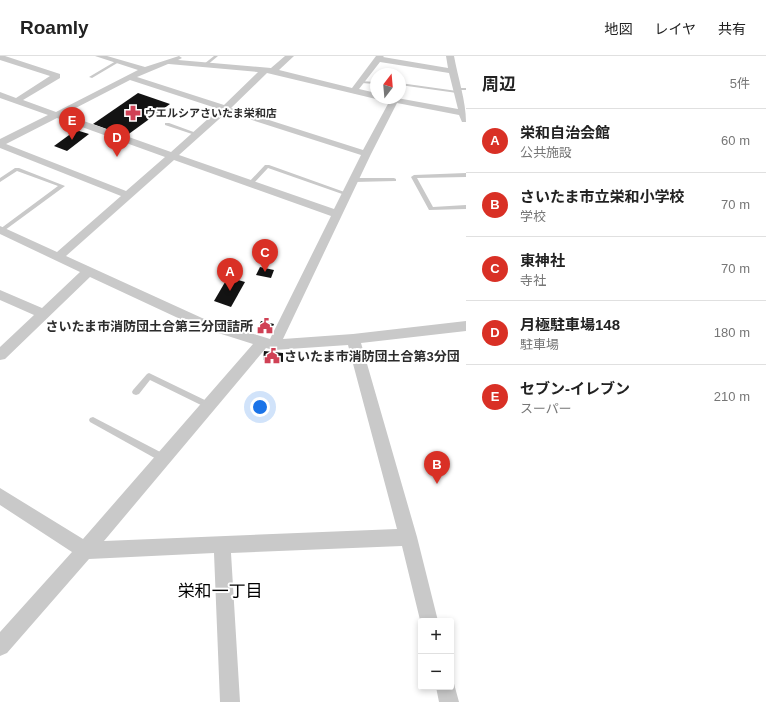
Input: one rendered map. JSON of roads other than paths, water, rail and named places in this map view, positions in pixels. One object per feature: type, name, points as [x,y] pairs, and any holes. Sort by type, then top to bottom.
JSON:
[{"type":"street","points":[[99,56],[145,70]]},
{"type":"street","points":[[0,144],[145,70],[169,62],[181,56]]},
{"type":"street","points":[[58,256],[269,71],[290,56]]},
{"type":"street","points":[[450,56],[456,90],[465,116]]},
{"type":"street","points":[[0,57],[57,76],[16,101]]},
{"type":"street","points":[[354,91],[379,57],[452,71]]},
{"type":"street","points":[[169,62],[269,71],[370,95]]},
{"type":"street","points":[[131,78],[366,154]]},
{"type":"street","points":[[0,95],[337,214]]},
{"type":"street","points":[[406,103],[465,116]]},
{"type":"street","points":[[0,646],[85,550],[208,405],[269,343],[354,180],[387,104]]},
{"type":"street","points":[[0,144],[128,195]]},
{"type":"street","points":[[0,230],[198,322],[269,343],[353,339],[466,326]]},
{"type":"street","points":[[0,355],[88,271]]},
{"type":"street","points":[[0,295],[43,314]]},
{"type":"street","points":[[353,339],[408,536],[428,618]]},
{"type":"street","points":[[0,496],[85,550],[408,536]]},
{"type":"street","points":[[222,544],[230,702]]},
{"type":"street","points":[[447,690],[449,702]]},
{"type":"lane","points":[[205,65],[216,56]]},
{"type":"lane","points":[[91,77],[117,62]]},
{"type":"lane","points":[[361,82],[370,83]]},
{"type":"lane","points":[[406,85],[456,90],[466,89]]},
{"type":"lane","points":[[167,124],[197,134]]},
{"type":"lane","points":[[250,184],[267,166],[347,194]]},
{"type":"lane","points":[[0,180],[18,168],[62,186],[0,230]]},
{"type":"lane","points":[[466,175],[414,177],[432,209],[466,208]]},
{"type":"lane","points":[[354,180],[394,180]]},
{"type":"lane","points":[[136,392],[149,376],[208,405]]},
{"type":"lane","points":[[93,420],[163,458]]},
{"type":"place","name":"ウエルシアさいたま栄和店","points":[[133,113]]},
{"type":"place","name":"セブン-イレブン","points":[[72,140]]},
{"type":"place","name":"月極駐車場148","points":[[117,157]]},
{"type":"place","name":"東神社","points":[[265,272]]},
{"type":"place","name":"栄和自治会館","points":[[230,291]]},
{"type":"place","name":"さいたま市消防団土合第三分団詰所","points":[[265,326]]},
{"type":"place","name":"さいたま市消防団土合第3分団","points":[[272,356]]},
{"type":"place","name":"さいたま市立栄和小学校","points":[[437,484]]},
{"type":"district","name":"栄和一丁目","points":[[220,591]]}]
